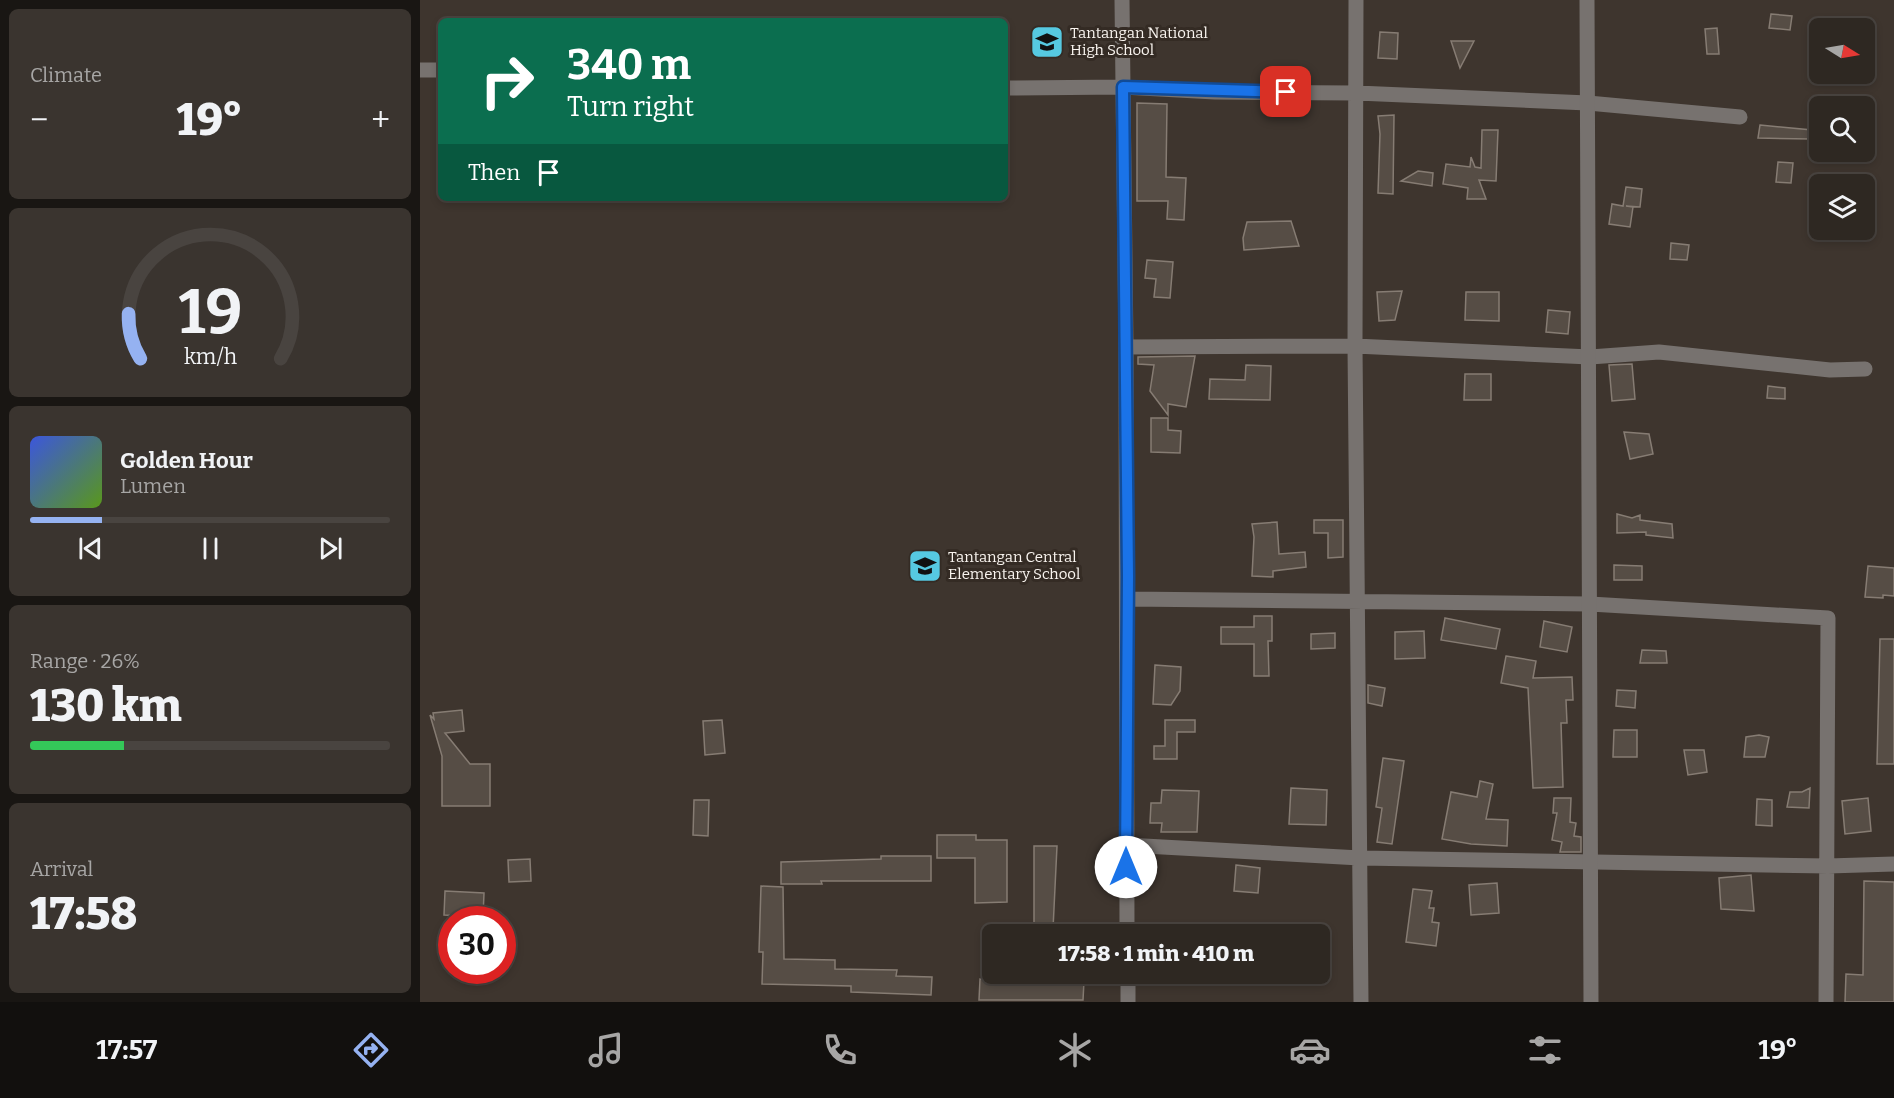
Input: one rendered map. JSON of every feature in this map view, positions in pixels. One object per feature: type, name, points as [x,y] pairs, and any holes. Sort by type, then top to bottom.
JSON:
[{"type":"street","points":[[1122,0],[1128,599],[1127,924]]},
{"type":"street","points":[[1356,0],[1355,345],[1361,1002]]},
{"type":"street","points":[[1587,0],[1591,1002]]},
{"type":"street","points":[[420,70],[438,70]]},
{"type":"street","points":[[1008,88],[1123,87],[1215,92],[1357,93],[1588,103],[1740,117]]},
{"type":"street","points":[[1126,347],[1355,345],[1590,357],[1659,352],[1830,370],[1865,369]]},
{"type":"street","points":[[1128,599],[1590,604],[1828,618],[1826,1002]]},
{"type":"street","points":[[1126,845],[1360,858],[1828,866],[1894,864]]},
{"type":"street","points":[[1128,984],[1128,1002]]},
{"type":"building","points":[[1771,14],[1792,16],[1790,30],[1769,28]]},
{"type":"building","points":[[1717,28],[1719,54],[1707,54],[1705,29]]},
{"type":"building","points":[[1380,32],[1398,33],[1397,59],[1378,58]]},
{"type":"building","points":[[1451,41],[1474,41],[1460,68]]},
{"type":"building","points":[[1137,103],[1167,104],[1166,177],[1186,178],[1184,220],[1167,219],[1168,201],[1137,201]]},
{"type":"building","points":[[1394,115],[1393,194],[1378,193],[1380,134],[1378,116]]},
{"type":"building","points":[[1760,125],[1809,130],[1809,139],[1758,138]]},
{"type":"building","points":[[1482,130],[1498,130],[1496,181],[1479,180],[1486,199],[1467,199],[1468,188],[1443,184],[1446,164],[1470,167],[1471,157],[1475,167],[1481,168]]},
{"type":"building","points":[[1778,162],[1793,163],[1791,183],[1776,182]]},
{"type":"building","points":[[1418,171],[1433,173],[1432,186],[1401,181]]},
{"type":"building","points":[[1626,187],[1642,189],[1640,207],[1626,206],[1633,207],[1630,227],[1609,224],[1612,204],[1623,206]]},
{"type":"building","points":[[1291,221],[1299,246],[1244,250],[1243,238],[1247,222]]},
{"type":"building","points":[[1671,243],[1689,245],[1687,260],[1670,259]]},
{"type":"building","points":[[1147,260],[1173,262],[1170,298],[1154,297],[1156,279],[1145,278]]},
{"type":"building","points":[[1402,291],[1395,320],[1379,321],[1377,292]]},
{"type":"building","points":[[1466,292],[1499,292],[1499,321],[1465,320]]},
{"type":"building","points":[[1548,310],[1570,312],[1568,334],[1546,332]]},
{"type":"building","points":[[1195,356],[1186,407],[1168,404],[1168,415],[1150,391],[1154,365],[1138,364],[1138,357]]},
{"type":"building","points":[[1632,364],[1635,399],[1612,401],[1609,365]]},
{"type":"building","points":[[1246,365],[1271,366],[1270,400],[1209,399],[1210,379],[1245,380]]},
{"type":"building","points":[[1465,374],[1491,374],[1491,400],[1464,400]]},
{"type":"building","points":[[1768,386],[1785,388],[1785,399],[1767,398]]},
{"type":"building","points":[[1151,418],[1168,418],[1168,430],[1181,431],[1180,453],[1151,452]]},
{"type":"building","points":[[1624,432],[1649,434],[1653,454],[1630,459]]},
{"type":"building","points":[[1617,514],[1632,518],[1640,515],[1640,520],[1672,524],[1673,538],[1646,535],[1646,532],[1617,533]]},
{"type":"building","points":[[1314,520],[1343,520],[1343,557],[1328,558],[1328,533],[1314,533]]},
{"type":"building","points":[[1277,522],[1279,554],[1305,552],[1306,567],[1273,571],[1273,577],[1252,576],[1254,537],[1252,524]]},
{"type":"building","points":[[1614,565],[1642,566],[1642,580],[1614,580]]},
{"type":"building","points":[[1868,566],[1894,568],[1894,596],[1865,597]]},
{"type":"building","points":[[1254,616],[1272,616],[1272,641],[1268,641],[1269,676],[1254,676],[1254,644],[1221,644],[1221,627],[1254,627]]},
{"type":"building","points":[[1445,618],[1500,629],[1496,649],[1441,640]]},
{"type":"building","points":[[1544,621],[1572,627],[1567,652],[1540,647]]},
{"type":"building","points":[[1424,631],[1425,658],[1395,659],[1395,632]]},
{"type":"building","points":[[1335,633],[1335,648],[1311,649],[1311,634]]},
{"type":"building","points":[[1880,639],[1894,639],[1894,764],[1877,764]]},
{"type":"building","points":[[1642,650],[1666,651],[1667,663],[1640,663]]},
{"type":"building","points":[[1506,656],[1536,661],[1533,678],[1572,677],[1573,700],[1566,700],[1567,723],[1561,723],[1563,787],[1533,788],[1528,688],[1501,683]]},
{"type":"building","points":[[1155,665],[1181,667],[1180,691],[1171,705],[1153,704]]},
{"type":"building","points":[[1368,685],[1385,688],[1382,706],[1368,703]]},
{"type":"building","points":[[1617,690],[1636,691],[1635,708],[1616,706]]},
{"type":"building","points":[[462,710],[464,731],[445,733],[470,764],[490,764],[490,806],[442,806],[442,756],[430,715],[434,719],[433,713]]},
{"type":"building","points":[[722,720],[725,753],[705,755],[703,721]]},
{"type":"building","points":[[1165,720],[1195,720],[1195,732],[1177,732],[1177,759],[1154,759],[1154,746],[1165,746]]},
{"type":"building","points":[[1614,730],[1637,730],[1637,757],[1613,757]]},
{"type":"building","points":[[1759,735],[1769,737],[1765,757],[1744,757],[1746,737]]},
{"type":"building","points":[[1684,750],[1704,750],[1707,772],[1688,775]]},
{"type":"building","points":[[1383,758],[1404,761],[1392,844],[1377,842],[1382,808],[1376,807]]},
{"type":"building","points":[[1480,781],[1493,784],[1486,819],[1508,820],[1507,846],[1471,844],[1442,839],[1451,792],[1477,797]]},
{"type":"building","points":[[1291,788],[1327,790],[1326,825],[1289,824]]},
{"type":"building","points":[[1810,788],[1809,808],[1787,807],[1790,792],[1802,792]]},
{"type":"building","points":[[1162,790],[1199,791],[1197,832],[1161,832],[1162,823],[1150,823],[1151,803],[1161,803]]},
{"type":"building","points":[[1554,798],[1571,798],[1570,822],[1576,823],[1574,836],[1581,837],[1581,852],[1560,852],[1562,842],[1552,840],[1557,813],[1553,813]]},
{"type":"building","points":[[1868,798],[1871,831],[1845,834],[1842,801]]},
{"type":"building","points":[[1757,799],[1772,800],[1772,826],[1756,825]]},
{"type":"building","points":[[694,800],[709,800],[708,836],[693,835]]},
{"type":"building","points":[[937,835],[976,835],[976,840],[1007,840],[1007,902],[975,903],[975,858],[937,858]]},
{"type":"building","points":[[1034,846],[1057,846],[1053,924],[1034,924]]},
{"type":"building","points":[[881,856],[931,856],[931,881],[821,881],[822,884],[781,884],[781,862],[881,859]]},
{"type":"building","points":[[530,859],[531,881],[509,882],[508,860]]},
{"type":"building","points":[[1236,865],[1260,868],[1258,893],[1234,891]]},
{"type":"building","points":[[1751,875],[1754,911],[1721,909],[1719,878]]},
{"type":"building","points":[[1864,881],[1894,882],[1894,1002],[1845,1002],[1846,974],[1863,975]]},
{"type":"building","points":[[1497,883],[1499,913],[1471,915],[1469,885]]},
{"type":"building","points":[[761,886],[783,887],[784,959],[835,960],[835,969],[897,970],[896,976],[932,977],[931,995],[851,992],[851,986],[762,984],[763,952],[759,952]]},
{"type":"building","points":[[1413,889],[1432,891],[1429,908],[1434,908],[1432,922],[1439,923],[1436,946],[1406,942]]},
{"type":"building","points":[[445,891],[484,893],[483,906],[444,906]]},
{"type":"building","points":[[980,979],[982,979],[982,984],[1084,984],[1083,1000],[979,1000]]},
{"type":"place","name":"Tantangan National High School","points":[[1047,42]]},
{"type":"place","name":"Tantangan Central Elementary School","points":[[925,566]]},
{"type":"route","points":[[1126,867],[1128,576],[1123,87],[1215,92],[1286,92]]}]
